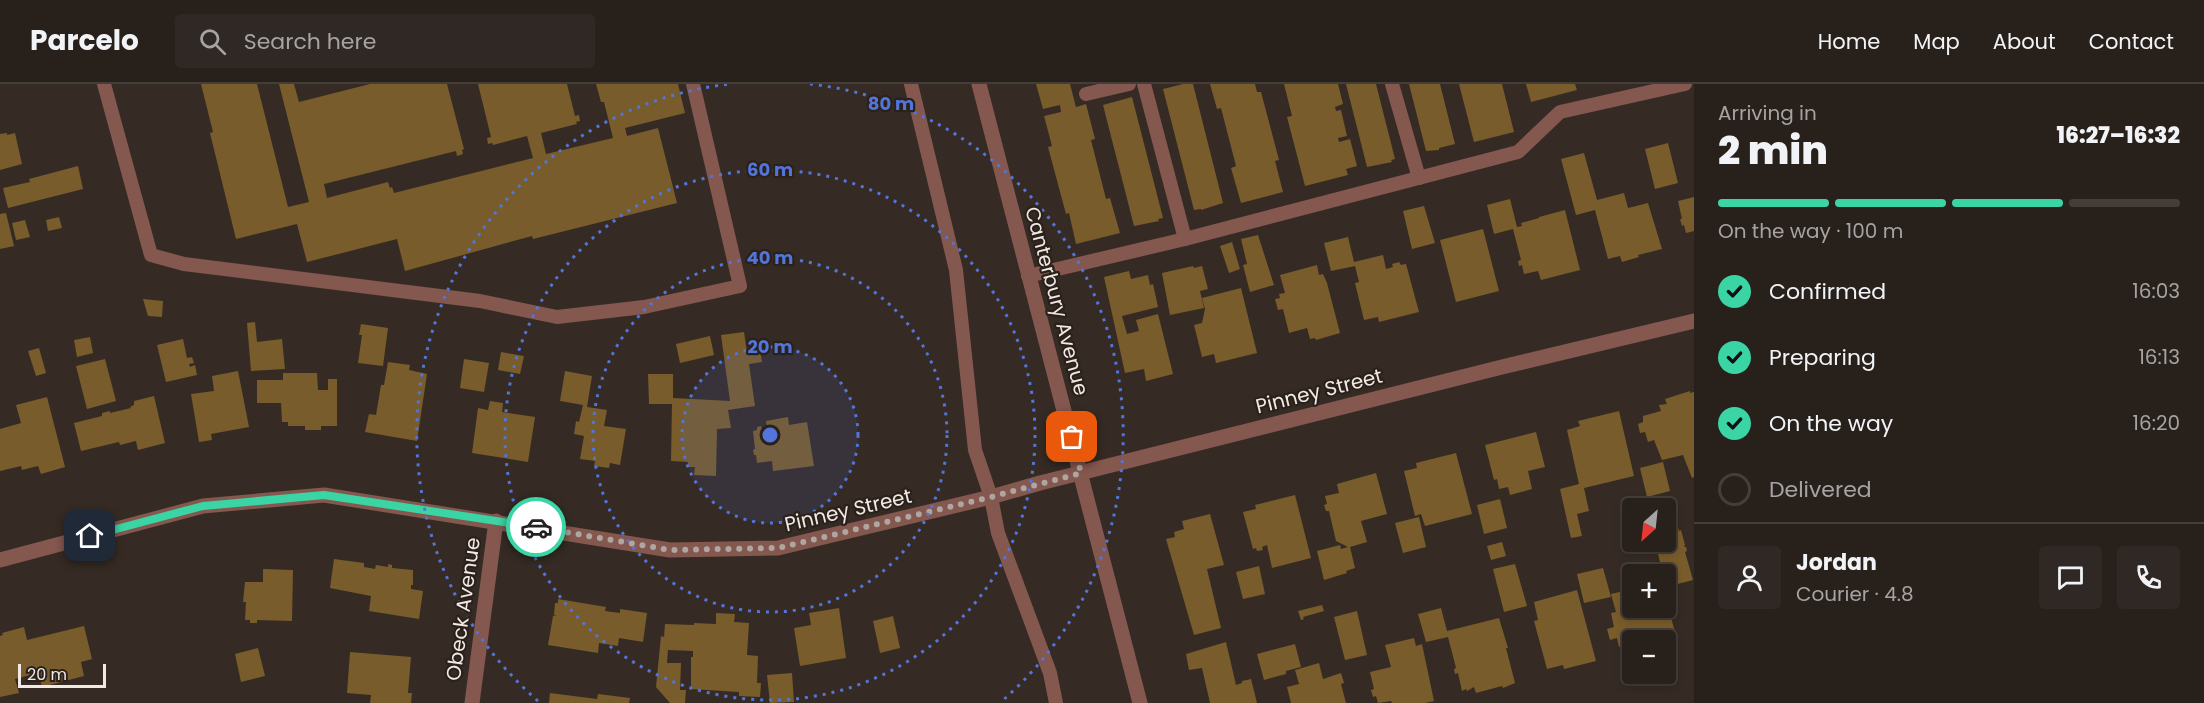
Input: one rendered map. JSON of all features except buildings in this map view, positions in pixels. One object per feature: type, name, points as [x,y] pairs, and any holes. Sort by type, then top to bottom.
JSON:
[{"type":"street","name":"Canterbury Avenue","points":[[979,84],[1140,703]]},
{"type":"street","name":"Pinney Street","points":[[0,560],[203,506],[324,495],[670,550],[778,548],[1694,321]]},
{"type":"street","name":"Obeck Avenue","points":[[472,703],[496,521]]},
{"type":"lane","points":[[104,84],[151,255],[184,264],[480,302],[557,317],[644,308],[740,286],[693,84]]},
{"type":"lane","points":[[911,84],[956,270],[975,450],[991,497],[998,533],[1050,673],[1056,703]]},
{"type":"lane","points":[[1086,94],[1129,84]]},
{"type":"lane","points":[[1144,84],[1185,239]]},
{"type":"lane","points":[[1392,84],[1419,178]]},
{"type":"lane","points":[[1028,276],[1185,239],[1518,152],[1560,112],[1644,88],[1685,84]]},
{"type":"way so far","points":[[536,527],[670,550],[778,548],[1081,473],[1072,437]]},
{"type":"route","points":[[90,536],[203,506],[324,495],[536,527]]}]
